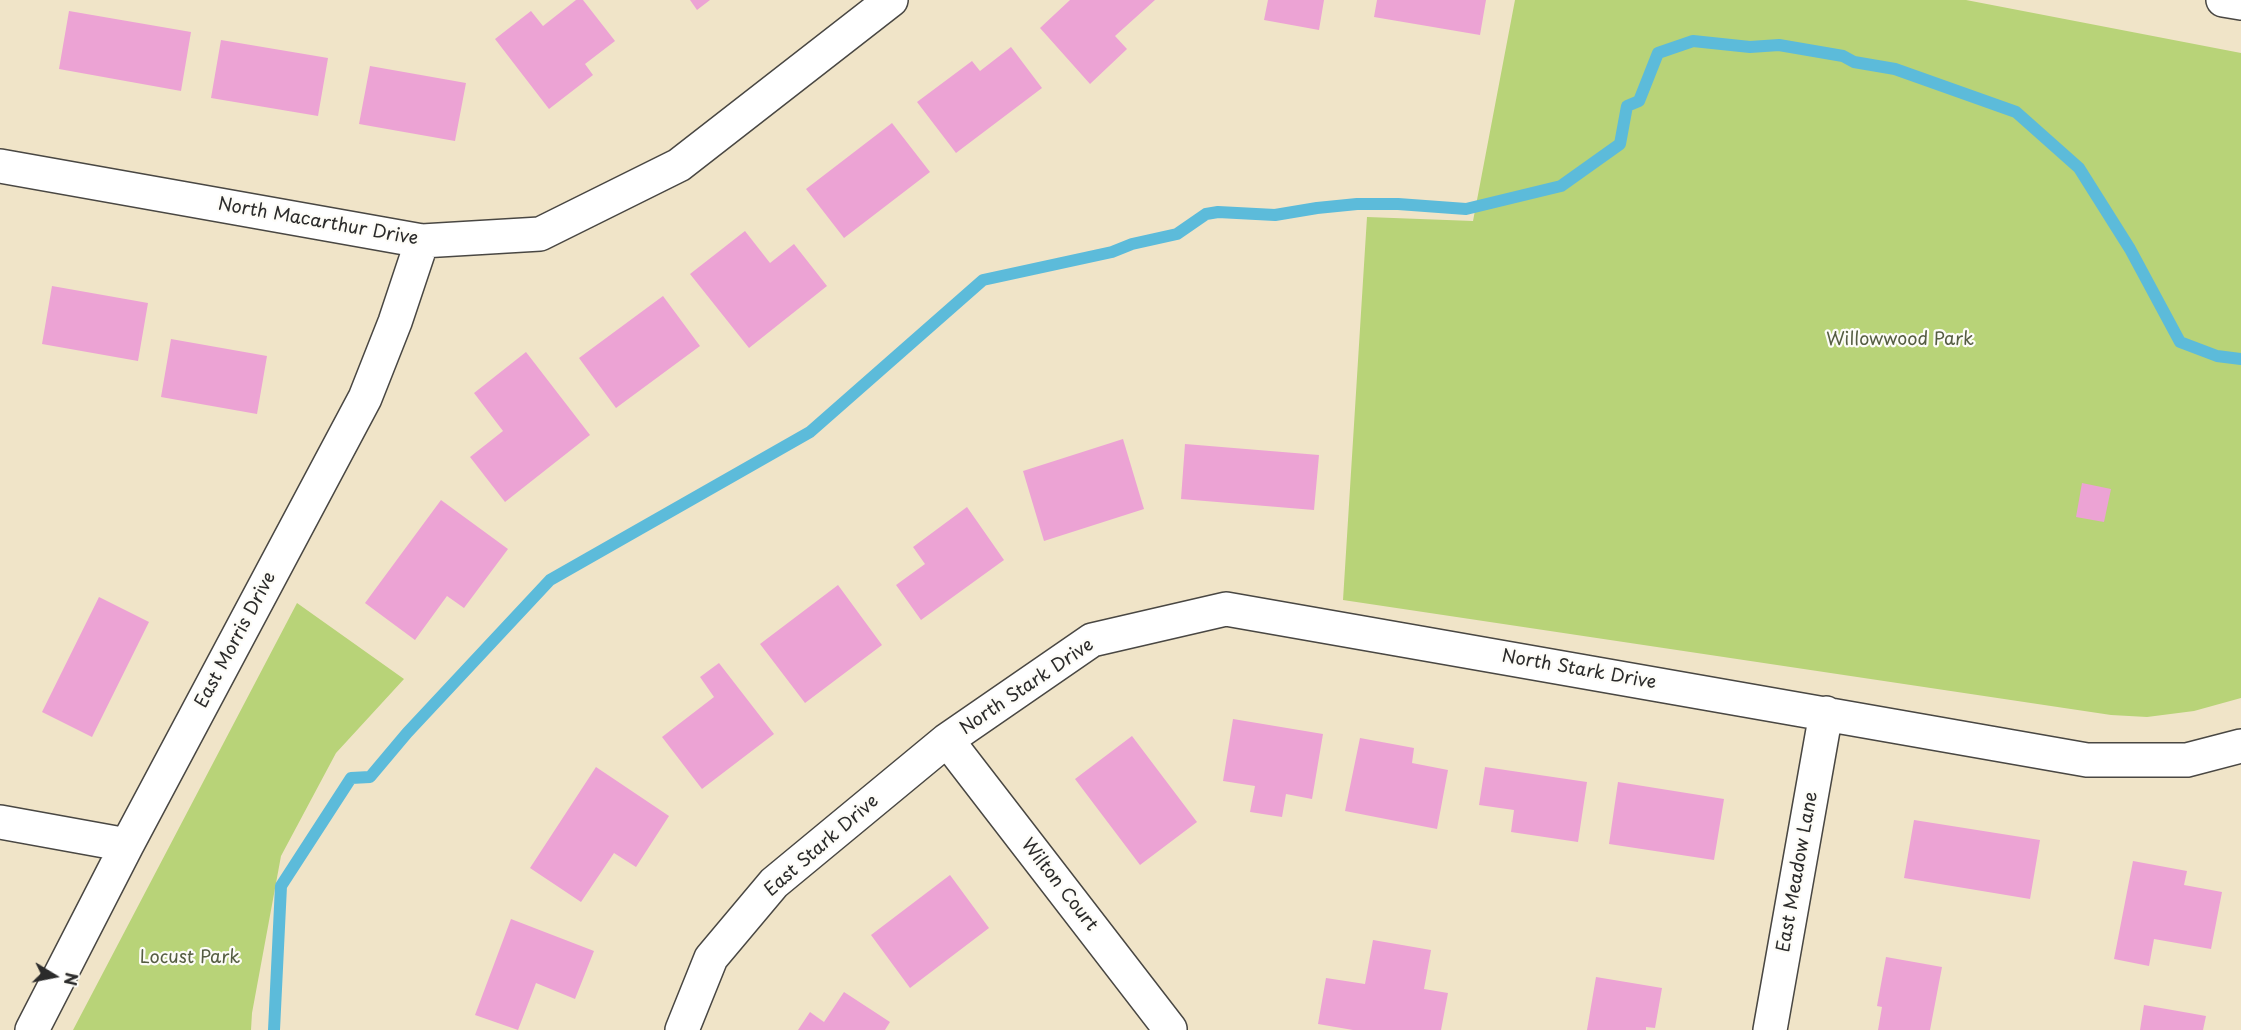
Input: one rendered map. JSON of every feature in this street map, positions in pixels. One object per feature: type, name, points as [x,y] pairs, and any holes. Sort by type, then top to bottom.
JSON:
[{"type":"street","name":"North Macarthur Drive","points":[[0,166],[422,242],[540,234],[679,165],[891,0]]},
{"type":"street","points":[[2223,0],[2241,3]]},
{"type":"street","name":"East Morris Drive","points":[[32,1030],[127,845],[365,398],[395,322],[422,242]]},
{"type":"street","name":"North Stark Drive","points":[[947,740],[1092,640],[1226,609],[2087,760],[2187,760],[2241,746]]},
{"type":"street","name":"East Meadow Lane","points":[[1770,1030],[1826,713]]},
{"type":"street","name":"Wilton Court","points":[[947,740],[1170,1029]]},
{"type":"street","name":"East Stark Drive","points":[[682,1030],[711,958],[774,883],[947,740]]},
{"type":"street","points":[[0,822],[127,845]]},
{"type":"green space","name":"Willowwood Park","points":[[1515,0],[1966,0],[2241,53],[2241,698],[2194,711],[2147,717],[2111,715],[1343,600],[1367,217],[1473,221]]},
{"type":"green space","name":"Locust Park","points":[[297,603],[404,679],[336,753],[281,856],[252,1013],[251,1030],[73,1030]]},
{"type":"building","points":[[576,0],[583,0],[615,41],[585,64],[593,75],[549,109],[495,39],[531,11],[543,26]]},
{"type":"building","points":[[690,0],[710,0],[697,10]]},
{"type":"building","points":[[1070,0],[1155,0],[1115,36],[1127,49],[1090,84],[1040,28]]},
{"type":"building","points":[[1268,0],[1324,0],[1319,30],[1264,20]]},
{"type":"building","points":[[1377,0],[1486,0],[1480,35],[1374,17]]},
{"type":"building","points":[[69,11],[191,32],[181,91],[59,69]]},
{"type":"building","points":[[221,40],[328,58],[318,116],[211,98]]},
{"type":"building","points":[[1011,47],[1042,88],[956,153],[917,102],[972,61],[980,71]]},
{"type":"building","points":[[370,66],[466,83],[455,141],[359,124]]},
{"type":"building","points":[[892,123],[930,172],[844,238],[806,189]]},
{"type":"building","points":[[745,231],[770,263],[794,244],[827,286],[749,348],[690,274]]},
{"type":"building","points":[[52,286],[148,303],[138,361],[42,344]]},
{"type":"building","points":[[663,296],[700,346],[616,408],[579,358]]},
{"type":"building","points":[[171,339],[267,356],[257,414],[161,397]]},
{"type":"building","points":[[526,352],[590,435],[505,502],[470,457],[503,431],[474,393]]},
{"type":"building","points":[[1123,439],[1144,509],[1044,541],[1023,471]]},
{"type":"building","points":[[1185,444],[1319,455],[1314,510],[1181,499]]},
{"type":"building","points":[[2082,483],[2111,489],[2104,522],[2076,517]]},
{"type":"building","points":[[441,500],[508,549],[464,608],[447,596],[415,640],[365,603]]},
{"type":"building","points":[[967,507],[1004,560],[921,620],[896,585],[925,564],[913,547]]},
{"type":"building","points":[[838,585],[882,645],[805,703],[760,644]]},
{"type":"building","points":[[99,597],[149,622],[92,737],[42,712]]},
{"type":"building","points":[[719,663],[774,734],[702,789],[662,737],[714,697],[700,677]]},
{"type":"building","points":[[1233,719],[1323,734],[1312,799],[1286,794],[1282,817],[1250,812],[1255,786],[1223,781]]},
{"type":"building","points":[[1132,736],[1197,822],[1140,865],[1075,779]]},
{"type":"building","points":[[1360,738],[1414,748],[1412,763],[1448,770],[1437,829],[1345,811]]},
{"type":"building","points":[[596,767],[669,816],[636,867],[614,853],[581,902],[530,868]]},
{"type":"building","points":[[1485,767],[1587,782],[1578,842],[1511,832],[1514,810],[1479,805]]},
{"type":"building","points":[[1618,782],[1724,799],[1714,860],[1609,844]]},
{"type":"building","points":[[1914,820],[2040,840],[2030,899],[1904,878]]},
{"type":"building","points":[[2133,861],[2187,871],[2184,885],[2222,892],[2211,949],[2154,939],[2149,966],[2114,959]]},
{"type":"building","points":[[950,875],[989,928],[910,988],[871,935]]},
{"type":"building","points":[[511,919],[594,951],[575,999],[536,983],[518,1030],[475,1015]]},
{"type":"building","points":[[1373,940],[1431,950],[1424,989],[1448,993],[1441,1030],[1353,1030],[1318,1024],[1326,978],[1365,984]]},
{"type":"building","points":[[1886,957],[1942,967],[1930,1030],[1878,1030],[1882,1007],[1877,1006]]},
{"type":"building","points":[[1596,977],[1662,988],[1655,1028],[1587,1030]]},
{"type":"building","points":[[844,992],[890,1022],[885,1030],[798,1030],[810,1012],[824,1022]]},
{"type":"building","points":[[2144,1005],[2206,1016],[2203,1030],[2140,1030]]},
{"type":"waterway","points":[[274,1030],[281,886],[351,778],[370,777],[407,733],[550,580],[810,432],[983,280],[1112,252],[1132,244],[1177,234],[1206,214],[1218,212],[1275,215],[1357,204],[1398,204],[1466,209],[1561,186],[1620,144],[1627,106],[1639,101],[1658,53],[1693,41],[1750,47],[1779,45],[1843,56],[1854,62],[1895,69],[2016,112],[2079,168],[2130,249],[2180,342],[2217,356],[2241,359]]}]
